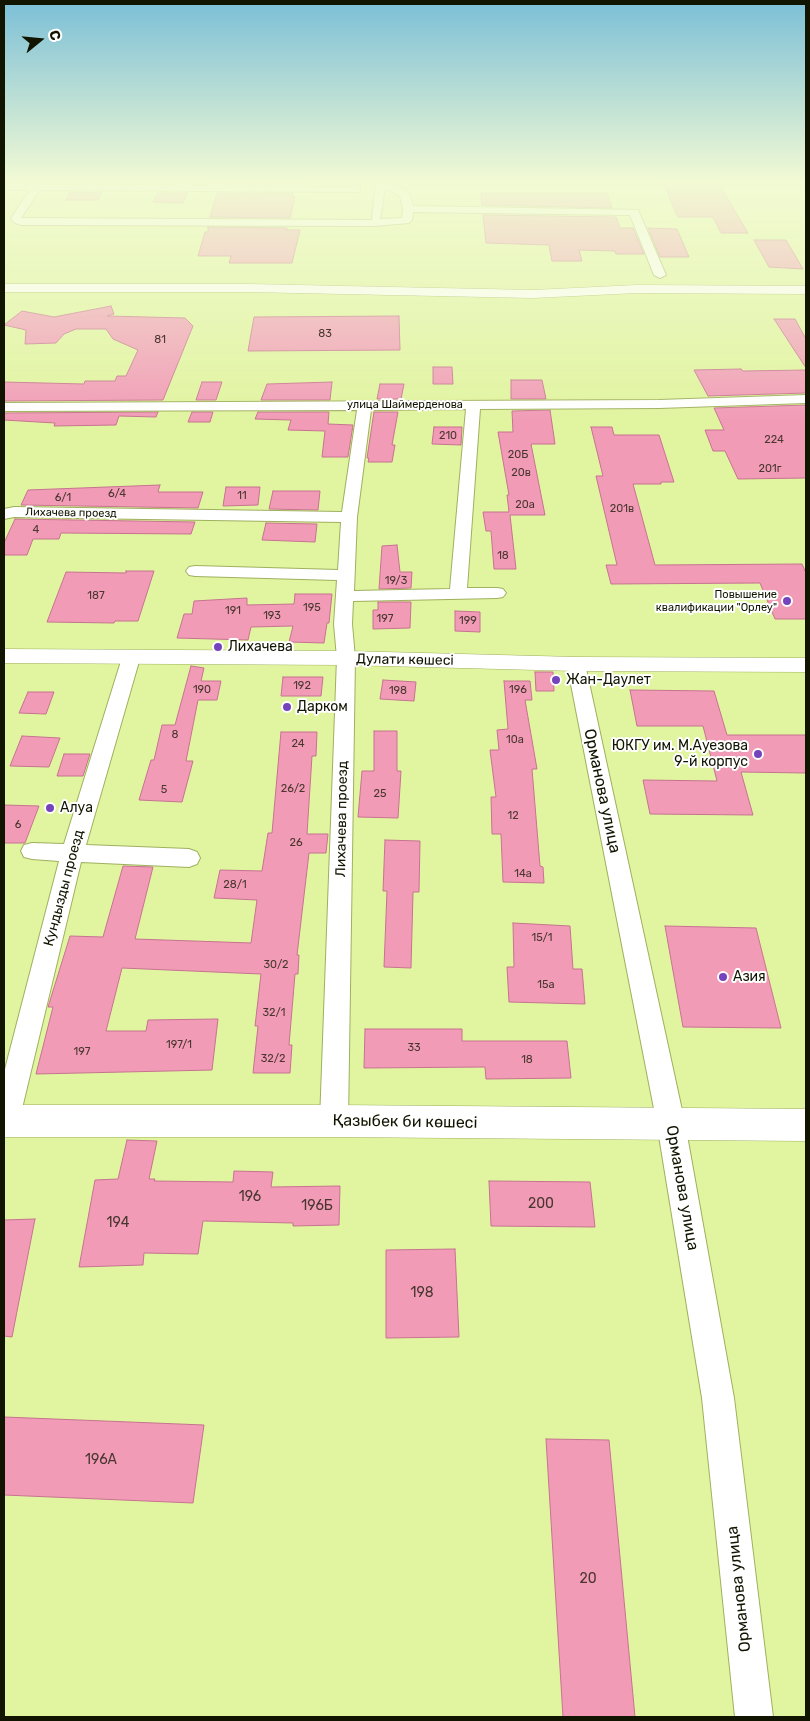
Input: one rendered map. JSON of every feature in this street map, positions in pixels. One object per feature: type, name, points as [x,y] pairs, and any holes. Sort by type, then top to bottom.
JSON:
[{"type":"main road","points":[[640,275],[665,275]]},
{"type":"main road","points":[[4,279],[465,278]]},
{"type":"main road","points":[[544,280],[632,283],[806,282]]},
{"type":"main road","points":[[4,288],[249,288],[678,299],[806,298]]},
{"type":"main road","points":[[533,294],[637,289],[806,290]]},
{"type":"main road","name":"Дулати көшесі","points":[[4,656],[346,658],[576,664],[806,665]]},
{"type":"main road","name":"Қазыбек би көшесі","points":[[4,1121],[334,1121],[806,1125]]},
{"type":"street","points":[[658,261],[665,275]]},
{"type":"street","name":"улица Шаймерденова","points":[[4,407],[659,404],[806,399]]},
{"type":"street","points":[[458,594],[473,405]]},
{"type":"street","name":"Лихачева проезд","points":[[334,1121],[346,658],[343,624],[349,517],[365,406]]},
{"type":"street","name":"Лихачева проезд","points":[[4,514],[14,512],[349,517]]},
{"type":"street","points":[[195,571],[346,575]]},
{"type":"street","points":[[345,596],[498,593]]},
{"type":"street","name":"Кундызды проезд","points":[[4,1121],[72,853],[131,658]]},
{"type":"street","name":"Орманова улица","points":[[576,664],[660,1080],[671,1124],[718,1398],[754,1717]]},
{"type":"street","points":[[32,851],[189,858]]},
{"type":"building","points":[[229,261],[292,261],[292,263],[229,263]]},
{"type":"building","points":[[766,261],[798,261],[803,269],[769,267]]},
{"type":"building","points":[[111,306],[114,314],[107,316],[185,318],[193,326],[163,400],[4,401],[4,382],[84,384],[85,381],[115,381],[117,376],[126,376],[138,350],[113,339],[106,329],[76,329],[64,334],[56,343],[25,344],[26,330],[4,325],[22,311],[54,317]]},
{"type":"building","points":[[399,316],[400,350],[248,351],[254,317]]},
{"type":"building","points":[[774,319],[795,319],[806,339],[806,368]]},
{"type":"building","points":[[433,367],[452,367],[453,384],[433,384]]},
{"type":"building","points":[[741,369],[743,371],[806,370],[806,393],[708,396],[694,370]]},
{"type":"building","points":[[511,380],[542,380],[546,399],[511,399]]},
{"type":"building","points":[[202,382],[222,382],[216,400],[196,400]]},
{"type":"building","points":[[332,382],[330,400],[261,400],[267,384]]},
{"type":"building","points":[[380,384],[404,384],[401,399],[377,399]]},
{"type":"building","points":[[806,405],[806,478],[738,479],[725,451],[713,451],[705,430],[724,430],[714,408]]},
{"type":"building","points":[[550,410],[555,444],[531,444],[545,515],[510,515],[516,569],[494,569],[491,531],[486,531],[483,512],[509,512],[507,495],[509,495],[498,432],[513,432],[512,411]]},
{"type":"building","points":[[158,412],[156,417],[119,416],[116,425],[54,426],[55,423],[4,420],[4,413]]},
{"type":"building","points":[[192,412],[213,412],[210,422],[188,422]]},
{"type":"building","points":[[258,412],[329,412],[328,424],[353,425],[348,457],[322,457],[325,431],[288,430],[291,420],[255,419]]},
{"type":"building","points":[[374,412],[398,412],[392,445],[395,445],[392,462],[368,462]]},
{"type":"building","points":[[434,427],[462,427],[461,445],[432,444]]},
{"type":"building","points":[[591,427],[612,427],[614,435],[659,435],[674,482],[633,484],[655,565],[802,564],[806,573],[806,619],[775,619],[760,583],[611,584],[606,565],[617,565],[596,476],[603,476]]},
{"type":"building","points":[[160,485],[158,492],[203,492],[198,508],[21,505],[28,490]]},
{"type":"building","points":[[226,487],[260,487],[258,505],[223,506]]},
{"type":"building","points":[[273,491],[320,491],[318,510],[269,509]]},
{"type":"building","points":[[15,519],[195,522],[191,534],[61,533],[59,539],[33,539],[27,555],[4,555],[4,543]]},
{"type":"building","points":[[266,523],[317,524],[315,542],[262,540]]},
{"type":"building","points":[[397,545],[400,572],[412,572],[411,588],[379,589],[382,546]]},
{"type":"building","points":[[126,571],[154,571],[138,621],[115,621],[114,623],[47,622],[66,572],[126,573]]},
{"type":"building","points":[[295,594],[332,594],[329,623],[327,623],[324,643],[289,642],[293,626],[251,627],[248,640],[177,638],[184,614],[192,614],[194,601],[247,598],[247,605],[294,604]]},
{"type":"building","points":[[378,602],[411,602],[410,628],[373,629],[373,610],[378,610]]},
{"type":"building","points":[[455,611],[480,612],[480,632],[455,631]]},
{"type":"building","points":[[191,666],[204,668],[201,681],[221,681],[217,700],[198,700],[186,761],[193,761],[182,802],[139,800],[151,760],[154,760],[162,725],[175,725]]},
{"type":"building","points":[[535,672],[553,672],[554,691],[536,691]]},
{"type":"building","points":[[283,677],[323,677],[321,696],[281,696]]},
{"type":"building","points":[[383,680],[416,682],[414,701],[380,699]]},
{"type":"building","points":[[504,681],[530,681],[532,700],[525,700],[537,769],[532,769],[540,866],[543,867],[544,883],[503,882],[501,834],[492,834],[491,797],[496,797],[490,750],[499,750],[497,730],[508,729]]},
{"type":"building","name":"ЮКГУ им. М.Ауезова 9-й корпус","points":[[630,690],[714,691],[727,735],[806,735],[806,773],[741,772],[753,815],[650,814],[643,780],[717,781],[703,726],[637,726]]},
{"type":"building","points":[[28,692],[54,692],[46,714],[19,713]]},
{"type":"building","points":[[374,731],[397,731],[397,771],[401,771],[398,818],[358,817],[362,771],[374,771]]},
{"type":"building","points":[[281,732],[317,732],[316,756],[312,756],[307,834],[328,834],[326,853],[309,853],[297,955],[299,955],[298,974],[295,974],[289,1045],[292,1045],[290,1073],[253,1073],[258,1026],[255,1026],[261,974],[122,968],[106,1031],[146,1031],[148,1020],[218,1019],[212,1070],[36,1074],[53,1007],[48,1007],[70,936],[103,937],[123,866],[153,867],[135,939],[251,943],[257,900],[214,898],[220,870],[262,871],[268,833],[272,833]]},
{"type":"building","points":[[22,736],[60,738],[49,767],[10,766]]},
{"type":"building","points":[[64,754],[90,754],[83,776],[57,776]]},
{"type":"building","points":[[4,805],[39,806],[25,843],[4,843]]},
{"type":"building","points":[[385,840],[420,841],[419,892],[413,892],[411,968],[384,967],[387,891],[383,891]]},
{"type":"building","points":[[513,923],[570,926],[573,969],[582,969],[585,1004],[509,1002],[507,967],[514,967]]},
{"type":"building","points":[[665,926],[756,928],[781,1028],[683,1027]]},
{"type":"building","points":[[365,1029],[462,1029],[462,1041],[567,1041],[571,1078],[486,1079],[485,1067],[364,1068]]},
{"type":"building","points":[[127,1140],[157,1141],[149,1179],[155,1179],[154,1181],[233,1182],[234,1171],[273,1172],[271,1187],[340,1186],[339,1225],[293,1226],[293,1223],[203,1221],[198,1254],[144,1253],[143,1265],[79,1267],[95,1180],[118,1179]]},
{"type":"building","points":[[489,1181],[590,1182],[595,1227],[491,1226]]},
{"type":"building","points":[[35,1219],[12,1337],[4,1336],[4,1220]]},
{"type":"building","points":[[455,1249],[459,1337],[386,1338],[386,1250]]},
{"type":"building","points":[[4,1417],[204,1425],[193,1503],[4,1495]]},
{"type":"building","points":[[546,1439],[609,1440],[635,1717],[563,1717]]},
{"type":"place","name":"Повышение квалификации \"Орлеу\"","points":[[787,601]]},
{"type":"place","name":"Лихачева","points":[[218,647]]},
{"type":"place","name":"Жан-Даулет","points":[[556,680]]},
{"type":"place","name":"Дарком","points":[[287,707]]},
{"type":"place","name":"ЮКГУ им. М.Ауезова 9-й корпус","points":[[758,754]]},
{"type":"place","name":"Алуа","points":[[50,808]]},
{"type":"place","name":"Азия","points":[[723,977]]}]
